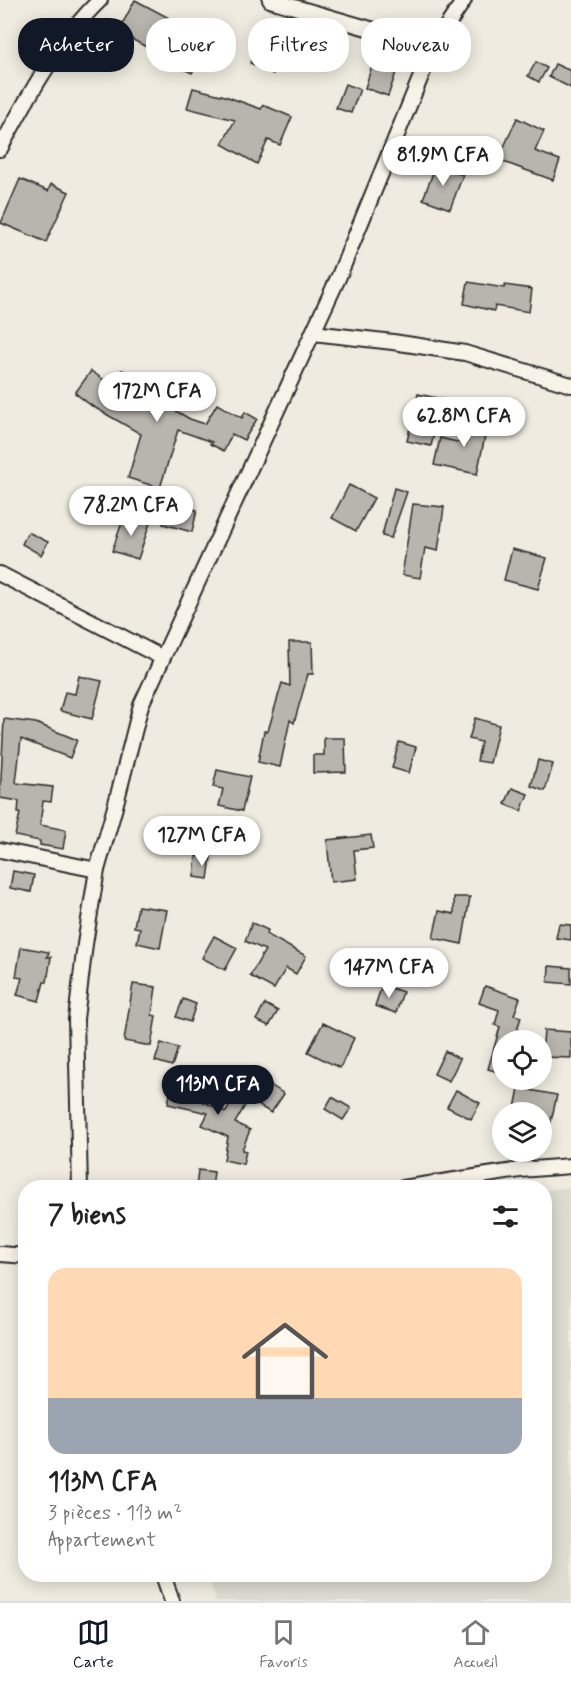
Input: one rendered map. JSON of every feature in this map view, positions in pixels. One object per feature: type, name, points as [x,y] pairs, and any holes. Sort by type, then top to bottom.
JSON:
[{"type":"street","points":[[270,0],[361,26]]},
{"type":"street","points":[[452,18],[464,0]]},
{"type":"street","points":[[0,149],[28,98],[73,30],[98,1]]},
{"type":"street","points":[[80,1180],[76,1019],[97,870],[141,705],[161,657],[339,276],[423,72]]},
{"type":"street","points":[[313,333],[465,353],[571,385]]},
{"type":"street","points":[[0,574],[161,657]]},
{"type":"street","points":[[0,850],[97,870]]},
{"type":"street","points":[[455,1180],[520,1170],[571,1166]]},
{"type":"street","points":[[0,1254],[18,1255]]},
{"type":"street","points":[[165,1582],[172,1601]]},
{"type":"shaded area","points":[[571,1187],[571,1601],[216,1601],[210,1582],[552,1582],[552,1189]]},
{"type":"building","points":[[135,0],[169,18],[146,18],[146,47],[134,40],[134,18],[125,18]]},
{"type":"building","points":[[536,62],[547,68],[539,82],[528,76]]},
{"type":"building","points":[[555,64],[571,71],[571,88],[549,77]]},
{"type":"building","points":[[370,72],[396,72],[388,96],[365,88]]},
{"type":"building","points":[[345,84],[360,89],[351,113],[336,108]]},
{"type":"building","points":[[193,88],[261,109],[263,105],[292,117],[280,145],[268,140],[257,164],[222,144],[235,120],[187,108]]},
{"type":"building","points":[[517,118],[544,131],[535,151],[560,160],[553,180],[498,160]]},
{"type":"building","points":[[436,165],[463,175],[450,209],[423,199]]},
{"type":"building","points":[[20,179],[48,191],[51,184],[69,192],[46,242],[1,223]]},
{"type":"building","points":[[468,282],[504,288],[505,285],[532,289],[529,312],[495,306],[494,311],[464,304]]},
{"type":"building","points":[[122,370],[150,386],[146,394],[190,419],[205,424],[217,404],[242,418],[245,412],[257,419],[244,440],[232,434],[224,451],[210,444],[212,442],[178,430],[160,488],[128,478],[141,434],[92,406],[75,393],[91,371],[113,386]]},
{"type":"building","points":[[418,394],[442,399],[431,446],[407,441]]},
{"type":"building","points":[[470,414],[489,417],[477,474],[434,465],[440,438],[466,444]]},
{"type":"building","points":[[349,485],[374,498],[356,531],[332,518]]},
{"type":"building","points":[[394,488],[407,492],[391,538],[382,536]]},
{"type":"building","points":[[169,502],[197,510],[192,532],[163,524]]},
{"type":"building","points":[[413,504],[444,507],[438,551],[425,548],[420,578],[402,575]]},
{"type":"building","points":[[125,514],[150,523],[138,559],[112,551]]},
{"type":"building","points":[[28,532],[48,542],[41,555],[22,544]]},
{"type":"building","points":[[512,549],[547,558],[538,589],[504,580]]},
{"type":"building","points":[[289,642],[312,642],[313,674],[308,674],[294,723],[290,720],[280,767],[258,762],[264,731],[268,731],[282,683],[290,686]]},
{"type":"building","points":[[79,676],[102,681],[92,719],[60,711],[65,692],[75,694]]},
{"type":"building","points":[[475,718],[499,725],[490,763],[477,761],[481,742],[469,739]]},
{"type":"building","points":[[4,719],[36,723],[77,740],[70,758],[21,739],[16,783],[53,787],[51,802],[43,801],[40,825],[66,830],[63,849],[40,845],[40,841],[15,836],[20,813],[18,813],[19,801],[0,798]]},
{"type":"building","points":[[324,738],[345,738],[346,772],[313,773],[313,755],[324,755]]},
{"type":"building","points":[[399,742],[416,747],[409,773],[392,768]]},
{"type":"building","points":[[538,760],[553,764],[545,791],[531,786]]},
{"type":"building","points":[[217,770],[250,777],[242,811],[219,806],[223,789],[213,787]]},
{"type":"building","points":[[512,788],[528,794],[521,811],[505,804]]},
{"type":"building","points":[[371,835],[373,848],[354,850],[357,879],[331,882],[327,840]]},
{"type":"building","points":[[196,856],[211,857],[208,879],[194,877]]},
{"type":"building","points":[[13,871],[34,875],[31,892],[10,888]]},
{"type":"building","points":[[454,897],[470,897],[462,944],[433,938],[439,911],[454,914]]},
{"type":"building","points":[[138,906],[167,910],[160,948],[137,943],[140,928],[134,927]]},
{"type":"building","points":[[252,923],[268,930],[266,934],[306,956],[296,974],[286,968],[274,989],[250,976],[265,950],[245,941]]},
{"type":"building","points":[[559,924],[571,925],[571,940],[556,938]]},
{"type":"building","points":[[214,936],[237,948],[225,970],[202,958]]},
{"type":"building","points":[[21,947],[49,952],[47,957],[51,957],[47,982],[44,982],[39,1001],[17,995],[22,978],[16,977]]},
{"type":"building","points":[[549,966],[571,968],[571,984],[548,982]]},
{"type":"building","points":[[133,984],[156,987],[152,1015],[156,1016],[151,1046],[124,1041]]},
{"type":"building","points":[[382,985],[403,992],[396,1013],[375,1006]]},
{"type":"building","points":[[485,986],[520,998],[514,1015],[521,1017],[517,1030],[499,1030],[500,1027],[495,1025],[499,1010],[479,1003]]},
{"type":"building","points":[[183,999],[196,1004],[190,1022],[176,1017]]},
{"type":"building","points":[[265,1004],[278,1011],[269,1026],[256,1020]]},
{"type":"building","points":[[323,1023],[354,1038],[340,1068],[308,1052]]},
{"type":"building","points":[[552,1031],[571,1032],[571,1058],[552,1057]]},
{"type":"building","points":[[161,1043],[178,1048],[172,1066],[155,1061]]},
{"type":"building","points":[[445,1051],[460,1059],[449,1081],[434,1074]]},
{"type":"building","points":[[492,1055],[492,1070],[488,1069]]},
{"type":"building","points":[[173,1080],[196,1085],[193,1097],[226,1112],[242,1083],[254,1090],[235,1123],[250,1130],[242,1150],[246,1151],[243,1164],[224,1160],[228,1137],[202,1125],[208,1113],[168,1104]]},
{"type":"building","points":[[269,1084],[284,1094],[271,1113],[258,1105],[258,1100]]},
{"type":"building","points":[[456,1090],[480,1103],[471,1119],[447,1107]]},
{"type":"building","points":[[519,1090],[557,1095],[552,1117],[552,1102],[516,1102]]},
{"type":"building","points":[[332,1097],[351,1108],[343,1120],[325,1109]]},
{"type":"building","points":[[198,1170],[214,1172],[213,1180],[197,1180]]}]
